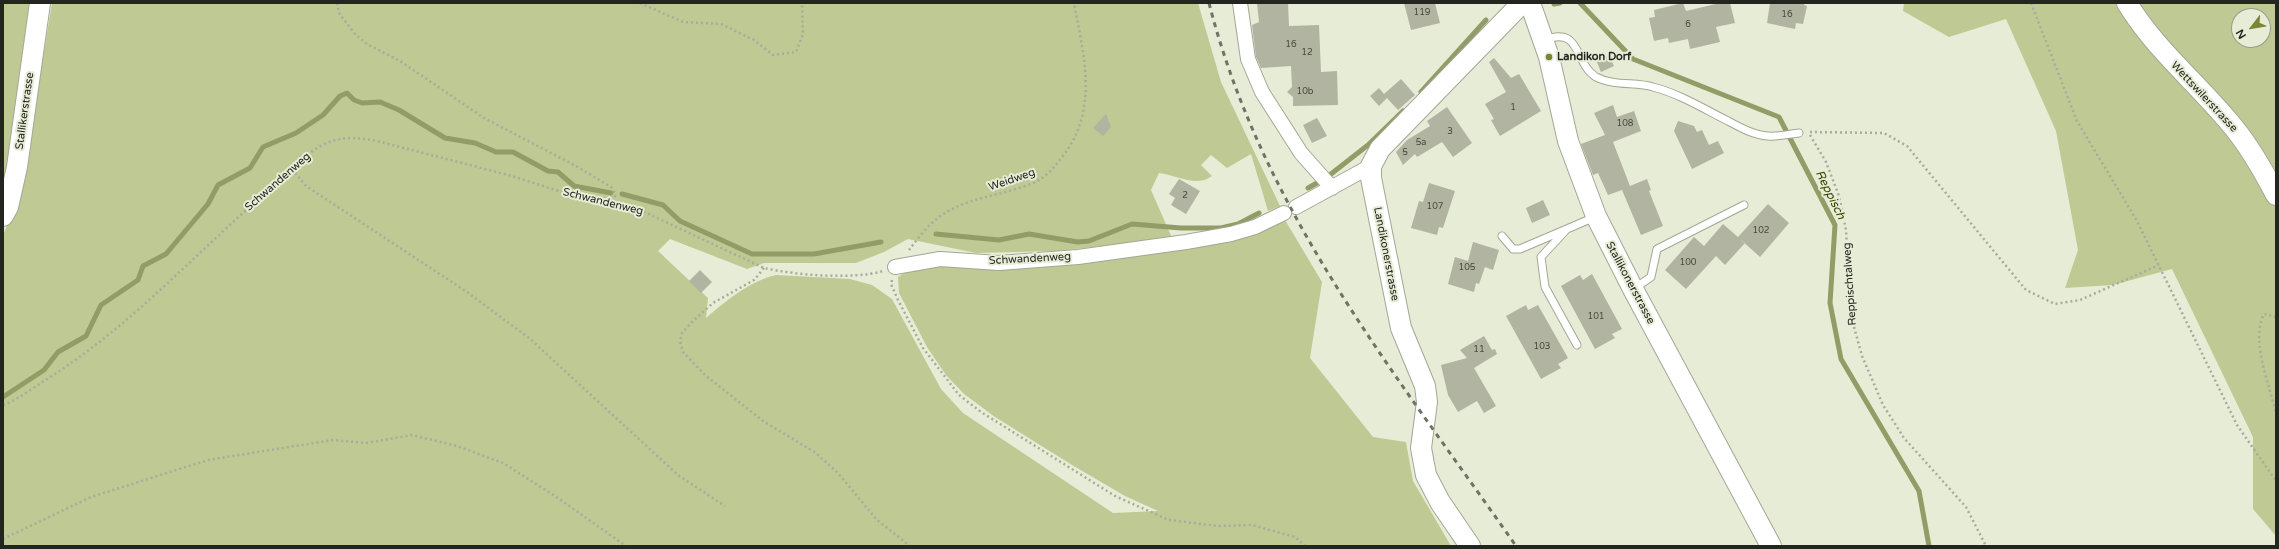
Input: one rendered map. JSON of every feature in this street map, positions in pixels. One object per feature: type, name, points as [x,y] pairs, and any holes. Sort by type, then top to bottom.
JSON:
[{"type":"street","name":"Stallikerstrasse","points":[[3,216],[8,207],[17,167],[40,3]]},
{"type":"street","points":[[1240,3],[1248,59],[1262,92],[1301,153],[1332,188]]},
{"type":"street","points":[[1371,166],[1380,149],[1522,3]]},
{"type":"street","name":"Stallikonerstrasse","points":[[1530,3],[1543,40],[1568,141],[1596,216],[1633,289],[1771,546]]},
{"type":"street","name":"Wettswilerstrasse","points":[[2127,3],[2146,33],[2230,123],[2255,156],[2276,195]]},
{"type":"street","name":"Schwandenweg","points":[[895,267],[940,259],[999,263],[1078,257],[1231,234],[1255,227],[1290,210],[1371,166]]},
{"type":"street","name":"Landikonerstrasse","points":[[1371,166],[1371,178],[1401,328],[1426,386],[1427,402],[1421,448],[1426,475],[1436,496],[1470,546]]},
{"type":"lane","points":[[1543,40],[1556,36],[1569,40],[1576,46],[1589,71],[1602,80],[1652,86],[1669,92],[1751,133],[1769,136],[1799,133]]},
{"type":"lane","points":[[1633,289],[1652,277],[1657,249],[1744,205]]},
{"type":"lane","points":[[1502,236],[1513,249],[1520,249],[1596,216]]},
{"type":"lane","points":[[1566,230],[1541,257],[1545,287],[1577,345]]},
{"type":"path","points":[[337,3],[339,13],[354,33],[367,44],[400,61],[484,118],[576,166],[611,187],[614,193],[615,203]]},
{"type":"path","points":[[640,3],[683,22],[721,24],[754,40],[773,55],[796,52],[803,34],[802,3]]},
{"type":"path","name":"Weidweg","points":[[926,229],[943,214],[957,206],[1028,185],[1048,176],[1067,152],[1078,132],[1087,98],[1086,74],[1074,3]]},
{"type":"path","points":[[2031,3],[2077,121],[2137,221],[2237,425],[2276,481]]},
{"type":"path","name":"Reppischtalweg","points":[[1986,546],[1966,507],[1904,438],[1883,405],[1862,356],[1851,316],[1846,230],[1840,203],[1826,162],[1809,132],[1884,133],[1906,146],[2026,290],[2055,304],[2080,300],[2159,265]]},
{"type":"path","name":"Schwandenweg","points":[[3,405],[75,361],[122,325],[224,229],[292,170],[328,142],[341,138],[356,138],[377,141],[489,170],[574,196],[615,203],[638,210],[667,222],[764,268],[783,272],[870,275],[895,267]]},
{"type":"path","points":[[292,170],[306,186],[344,209],[468,292],[529,338],[678,476],[725,506]]},
{"type":"path","points":[[895,267],[891,284],[907,320],[923,348],[959,395],[981,412],[1114,496],[1170,520],[1218,526],[1252,525],[1295,537],[1304,546]]},
{"type":"path","points":[[764,268],[754,280],[713,303],[693,321],[681,337],[680,341],[683,352],[705,375],[763,421],[816,453],[838,473],[877,520],[910,546]]},
{"type":"path","points":[[2276,318],[2264,314],[2260,321],[2259,343],[2276,413]]},
{"type":"path","points":[[3,539],[92,497],[208,460],[332,440],[366,443],[412,435],[457,446],[503,463],[558,498],[626,546]]},
{"type":"green space","points":[[3,3],[31,3],[9,160],[3,182]]},
{"type":"green space","points":[[52,3],[1198,3],[1221,82],[1280,206],[1268,211],[1251,154],[1227,168],[1211,155],[1201,165],[1212,176],[1200,181],[1193,181],[1159,173],[1151,190],[1172,238],[1285,220],[1322,282],[1310,358],[1373,437],[1406,442],[1413,481],[1451,546],[3,546],[3,235],[20,197]],"holes":[[[1170,238],[982,268],[949,265],[928,266],[918,268],[898,277],[899,293],[927,347],[946,375],[964,394],[995,417],[1072,465],[1125,496],[1158,511],[1113,513],[963,413],[941,389],[892,299],[872,285],[850,279],[776,275],[748,286],[706,318],[708,298],[658,251],[670,239],[747,269],[764,263],[856,263],[884,252],[908,239],[976,253],[1058,251]]]},
{"type":"green space","points":[[1904,3],[2276,3],[2276,536],[2253,509],[2253,437],[2172,269],[2113,285],[2065,288],[2078,250],[2056,131],[2006,19],[1949,37],[1903,11]]},
{"type":"building","points":[[1257,3],[1288,3],[1289,26],[1319,25],[1321,72],[1337,71],[1338,105],[1293,106],[1293,97],[1287,92],[1292,87],[1291,66],[1261,68],[1256,57],[1252,25],[1259,22]]},
{"type":"building","points":[[1404,3],[1435,3],[1440,23],[1411,30]]},
{"type":"building","points":[[1683,3],[1686,11],[1720,3],[1730,3],[1735,23],[1716,27],[1720,42],[1690,49],[1688,39],[1669,43],[1668,38],[1654,41],[1649,18],[1655,17],[1654,10]]},
{"type":"building","points":[[1770,3],[1805,3],[1804,5],[1807,6],[1803,24],[1796,23],[1795,29],[1767,23]]},
{"type":"building","points":[[1609,55],[1614,66],[1601,72],[1596,60]]},
{"type":"building","points":[[1494,58],[1511,78],[1519,74],[1541,111],[1500,136],[1491,120],[1494,119],[1485,104],[1506,92],[1489,62]]},
{"type":"building","points":[[1401,79],[1415,95],[1398,110],[1387,98],[1379,106],[1370,96],[1379,88],[1384,94]]},
{"type":"building","points":[[1613,105],[1617,117],[1634,111],[1641,131],[1613,142],[1630,186],[1647,179],[1651,190],[1649,191],[1663,226],[1641,235],[1622,190],[1608,195],[1598,173],[1593,175],[1581,144],[1605,135],[1594,113]]},
{"type":"building","points":[[1447,107],[1472,143],[1453,157],[1442,142],[1417,157],[1415,154],[1403,165],[1396,152],[1407,140],[1430,126],[1427,121]]},
{"type":"building","points":[[1106,114],[1111,127],[1103,136],[1093,128]]},
{"type":"building","points":[[1317,118],[1327,136],[1312,143],[1303,125]]},
{"type":"building","points":[[1678,121],[1694,126],[1697,132],[1702,130],[1709,145],[1718,141],[1724,153],[1692,169],[1674,131]]},
{"type":"building","points":[[1179,179],[1200,191],[1186,214],[1171,205],[1175,198],[1169,194]]},
{"type":"building","points":[[1429,183],[1455,191],[1443,228],[1439,227],[1437,235],[1411,228],[1419,201],[1423,202]]},
{"type":"building","points":[[1543,200],[1550,215],[1532,223],[1526,208]]},
{"type":"building","points":[[1768,204],[1789,223],[1760,257],[1745,243],[1725,265],[1716,256],[1686,289],[1665,270],[1694,237],[1704,246],[1723,224],[1738,237]]},
{"type":"building","points":[[1473,242],[1499,250],[1493,270],[1485,267],[1479,284],[1476,283],[1474,292],[1448,284],[1455,257],[1468,261]]},
{"type":"building","points":[[700,270],[712,282],[701,293],[689,281]]},
{"type":"building","points":[[1592,274],[1622,329],[1612,334],[1615,338],[1595,349],[1561,286],[1580,275],[1583,280]]},
{"type":"building","points":[[1526,305],[1528,310],[1538,305],[1568,358],[1558,364],[1561,368],[1541,379],[1506,316]]},
{"type":"building","points":[[1484,336],[1492,350],[1495,349],[1497,354],[1474,368],[1496,406],[1484,413],[1477,401],[1458,412],[1448,395],[1441,365],[1467,358],[1460,350]]},
{"type":"waterway","points":[[1554,4],[1560,3]]},
{"type":"waterway","name":"Reppisch","points":[[1580,3],[1633,59],[1779,117],[1835,225],[1830,303],[1841,359],[1919,491],[1929,546]]},
{"type":"waterway","points":[[1421,92],[1486,20]]},
{"type":"waterway","points":[[3,397],[44,370],[58,352],[86,336],[101,305],[138,280],[143,266],[166,254],[208,204],[218,185],[250,168],[263,147],[296,133],[323,115],[340,96],[347,93],[354,100],[362,103],[380,102],[399,110],[445,138],[475,143],[496,152],[513,152],[548,171],[558,172],[574,186],[611,193]]},
{"type":"waterway","points":[[1331,174],[1368,145],[1403,111]]},
{"type":"waterway","points":[[1308,188],[1317,183]]},
{"type":"waterway","points":[[622,194],[663,205],[680,221],[752,254],[814,254],[881,242]]},
{"type":"waterway","points":[[936,234],[999,240],[1029,234],[1078,242],[1089,241],[1132,224],[1181,228],[1221,228],[1238,224],[1259,213]]},
{"type":"railway","points":[[1209,3],[1232,79],[1262,151],[1298,221],[1337,288],[1380,353],[1516,546]]},
{"type":"place","name":"Landikon Dorf","points":[[1549,57]]}]
